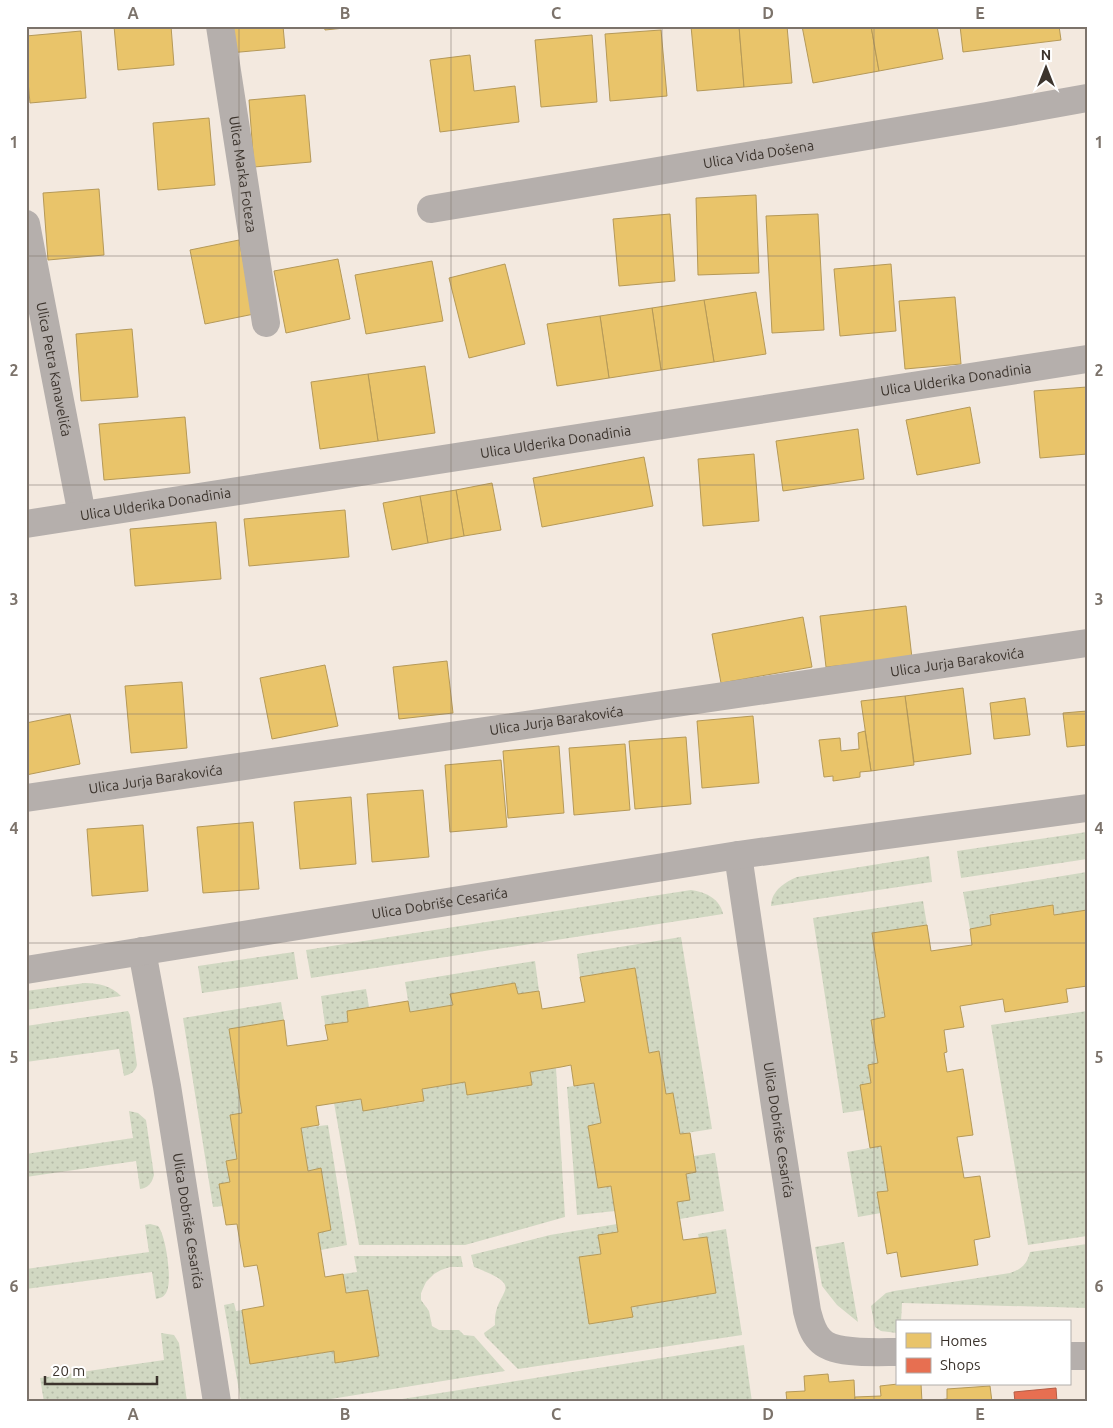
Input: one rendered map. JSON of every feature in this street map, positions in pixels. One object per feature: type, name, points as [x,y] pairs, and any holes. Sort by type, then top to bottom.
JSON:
[{"type":"street","name":"Ulica Marka Foteza","points":[[220,26],[266,323]]},
{"type":"street","name":"Ulica Vida Došena","points":[[431,209],[1087,98]]},
{"type":"street","name":"Ulica Petra Kanavelića","points":[[26,224],[82,514]]},
{"type":"street","name":"Ulica Ulderika Donadinia","points":[[26,524],[1087,359]]},
{"type":"street","name":"Ulica Jurja Barakovića","points":[[26,798],[1087,643]]},
{"type":"street","name":"Ulica Dobriše Cesarića","points":[[26,970],[738,855],[1087,808]]},
{"type":"street","name":"Ulica Dobriše Cesarića","points":[[738,855],[773,1097],[807,1312],[812,1330],[821,1342],[838,1350],[896,1352]]},
{"type":"street","name":"Ulica Dobriše Cesarića","points":[[142,951],[167,1086],[216,1402]]},
{"type":"street","points":[[1070,1356],[1087,1356]]},
{"type":"green space","points":[[1087,832],[1087,859],[961,878],[957,851]]},
{"type":"green space","points":[[929,856],[932,882],[771,906],[776,892],[784,884],[797,877]]},
{"type":"green space","points":[[1087,872],[1087,910],[1055,915],[1053,905],[990,914],[991,925],[970,929],[963,892]]},
{"type":"green space","points":[[691,890],[702,892],[716,900],[723,914],[311,978],[306,950]]},
{"type":"green space","points":[[923,901],[927,925],[872,933],[885,1017],[878,1063],[868,1065],[871,1083],[864,1110],[843,1113],[813,918]]},
{"type":"green space","points":[[681,937],[712,1129],[680,1134],[673,1093],[666,1094],[659,1051],[649,1053],[635,968],[580,977],[577,954]]},
{"type":"green space","points":[[294,952],[298,979],[202,993],[198,966]]},
{"type":"green space","points":[[535,961],[539,991],[518,994],[515,983],[451,994],[453,1005],[410,1012],[405,982]]},
{"type":"green space","points":[[85,983],[104,986],[121,996],[26,1010],[26,991]]},
{"type":"green space","points":[[366,989],[369,1007],[347,1011],[348,1022],[325,1025],[321,996]]},
{"type":"green space","points":[[281,1002],[284,1020],[229,1029],[242,1113],[230,1115],[237,1159],[227,1161],[230,1182],[223,1206],[213,1207],[183,1018]]},
{"type":"green space","points":[[128,1011],[137,1065],[131,1073],[124,1076],[119,1049],[26,1062],[26,1026]]},
{"type":"green space","points":[[1087,1011],[1087,1236],[1028,1245],[991,1025]]},
{"type":"green space","points":[[556,1068],[565,1217],[465,1245],[359,1245],[334,1103],[361,1099],[363,1111],[424,1102],[422,1089],[465,1082],[467,1095],[532,1085],[530,1072]]},
{"type":"green space","points":[[594,1083],[601,1123],[588,1126],[598,1188],[611,1186],[615,1211],[577,1215],[567,1087]]},
{"type":"green space","points":[[129,1111],[138,1113],[146,1120],[154,1175],[151,1183],[147,1186],[140,1189],[136,1161],[26,1177],[26,1154],[133,1138]]},
{"type":"green space","points":[[328,1125],[347,1245],[321,1250],[318,1233],[331,1230],[321,1168],[308,1171],[301,1128]]},
{"type":"green space","points":[[881,1146],[888,1191],[877,1192],[881,1213],[858,1217],[847,1152]]},
{"type":"green space","points":[[715,1153],[724,1211],[680,1219],[677,1202],[690,1200],[686,1174],[696,1172],[694,1156]]},
{"type":"green space","points":[[617,1224],[618,1232],[598,1235],[601,1254],[579,1257],[589,1324],[632,1317],[631,1307],[716,1293],[707,1237],[699,1238],[698,1234],[726,1229],[742,1335],[518,1369],[484,1333],[495,1325],[496,1313],[505,1290],[505,1285],[491,1274],[474,1267],[471,1255],[550,1235]]},
{"type":"green space","points":[[145,1225],[158,1226],[161,1231],[168,1259],[168,1288],[162,1297],[156,1299],[152,1272],[26,1289],[26,1269],[149,1252]]},
{"type":"green space","points":[[844,1242],[858,1322],[837,1305],[822,1286],[815,1247]]},
{"type":"green space","points":[[1087,1244],[1087,1308],[902,1303],[901,1320],[896,1320],[896,1333],[881,1331],[875,1327],[871,1306],[886,1293],[1010,1273],[1023,1266],[1030,1252]]},
{"type":"green space","points":[[354,1256],[461,1256],[463,1267],[450,1267],[434,1274],[426,1282],[421,1293],[421,1300],[429,1311],[432,1326],[439,1330],[459,1330],[464,1335],[474,1336],[505,1371],[312,1402],[241,1402],[224,1305],[234,1303],[236,1311],[242,1310],[251,1364],[334,1351],[336,1363],[378,1356],[368,1290],[346,1293],[343,1274],[357,1272]]},
{"type":"green space","points":[[161,1333],[174,1335],[179,1343],[187,1402],[44,1402],[40,1378],[164,1360]]},
{"type":"green space","points":[[744,1345],[752,1402],[383,1402]]},
{"type":"building: Homes","points":[[114,26],[171,26],[174,65],[118,70]]},
{"type":"building: Homes","points":[[226,26],[283,26],[285,48],[229,53]]},
{"type":"building: Homes","points":[[324,26],[364,26],[325,30]]},
{"type":"building: Homes","points":[[691,26],[739,26],[744,87],[697,91]]},
{"type":"building: Homes","points":[[739,26],[787,26],[792,83],[744,87]]},
{"type":"building: Homes","points":[[802,26],[871,26],[879,71],[813,83]]},
{"type":"building: Homes","points":[[871,26],[937,26],[943,59],[879,71]]},
{"type":"building: Homes","points":[[960,26],[1059,26],[1061,40],[963,52]]},
{"type":"building: Homes","points":[[661,30],[667,96],[610,101],[605,34]]},
{"type":"building: Homes","points":[[81,31],[86,98],[30,103],[26,36]]},
{"type":"building: Homes","points":[[592,35],[597,102],[541,107],[535,40]]},
{"type":"building: Homes","points":[[470,55],[474,91],[515,86],[519,122],[440,132],[430,60]]},
{"type":"building: Homes","points":[[305,95],[311,162],[254,167],[249,100]]},
{"type":"building: Homes","points":[[209,118],[215,185],[158,190],[153,123]]},
{"type":"building: Homes","points":[[99,189],[104,255],[48,260],[43,193]]},
{"type":"building: Homes","points":[[756,195],[759,273],[698,275],[696,198]]},
{"type":"building: Homes","points":[[670,214],[675,281],[619,286],[613,219]]},
{"type":"building: Homes","points":[[818,214],[824,330],[772,333],[766,216]]},
{"type":"building: Homes","points":[[239,240],[254,314],[205,324],[190,250]]},
{"type":"building: Homes","points":[[338,259],[350,319],[286,333],[274,271]]},
{"type":"building: Homes","points":[[432,261],[443,321],[366,334],[355,275]]},
{"type":"building: Homes","points":[[505,264],[525,344],[469,358],[449,278]]},
{"type":"building: Homes","points":[[891,264],[896,331],[840,336],[834,269]]},
{"type":"building: Homes","points":[[756,292],[766,354],[714,362],[704,300]]},
{"type":"building: Homes","points":[[955,297],[961,364],[905,369],[899,301]]},
{"type":"building: Homes","points":[[704,300],[714,362],[661,370],[652,308]]},
{"type":"building: Homes","points":[[652,308],[661,370],[609,378],[600,316]]},
{"type":"building: Homes","points":[[600,316],[609,378],[557,386],[547,324]]},
{"type":"building: Homes","points":[[132,329],[138,397],[81,401],[76,334]]},
{"type":"building: Homes","points":[[425,366],[435,433],[378,441],[368,374]]},
{"type":"building: Homes","points":[[368,374],[378,441],[320,449],[311,382]]},
{"type":"building: Homes","points":[[1087,387],[1087,454],[1040,458],[1034,391]]},
{"type":"building: Homes","points":[[970,407],[980,463],[917,475],[906,420]]},
{"type":"building: Homes","points":[[185,417],[190,473],[104,480],[99,424]]},
{"type":"building: Homes","points":[[858,429],[864,479],[783,491],[776,441]]},
{"type":"building: Homes","points":[[754,454],[759,521],[703,526],[698,459]]},
{"type":"building: Homes","points":[[644,457],[653,506],[542,527],[533,478]]},
{"type":"building: Homes","points":[[492,483],[501,530],[464,536],[456,490]]},
{"type":"building: Homes","points":[[456,490],[464,536],[428,543],[420,496]]},
{"type":"building: Homes","points":[[420,496],[428,543],[392,550],[383,503]]},
{"type":"building: Homes","points":[[345,510],[349,557],[249,566],[244,519]]},
{"type":"building: Homes","points":[[216,522],[221,579],[135,586],[130,529]]},
{"type":"building: Homes","points":[[906,606],[912,658],[826,667],[820,616]]},
{"type":"building: Homes","points":[[803,617],[812,667],[721,683],[712,634]]},
{"type":"building: Homes","points":[[447,661],[453,713],[399,719],[393,667]]},
{"type":"building: Homes","points":[[325,665],[338,726],[272,739],[260,678]]},
{"type":"building: Homes","points":[[182,682],[187,748],[131,753],[125,686]]},
{"type":"building: Homes","points":[[963,688],[971,754],[914,762],[905,696]]},
{"type":"building: Homes","points":[[905,696],[914,765],[871,771],[861,701]]},
{"type":"building: Homes","points":[[1025,698],[1030,735],[994,739],[990,703]]},
{"type":"building: Homes","points":[[1087,711],[1087,745],[1067,747],[1063,713]]},
{"type":"building: Homes","points":[[70,714],[80,764],[26,775],[26,723]]},
{"type":"building: Homes","points":[[753,716],[759,783],[702,788],[697,721]]},
{"type":"building: Homes","points":[[865,731],[871,771],[860,772],[860,777],[833,781],[833,776],[824,777],[819,740],[840,738],[841,751],[859,749],[858,733]]},
{"type":"building: Homes","points":[[686,737],[691,804],[635,809],[629,741]]},
{"type":"building: Homes","points":[[625,744],[630,810],[574,815],[569,748]]},
{"type":"building: Homes","points":[[559,746],[564,813],[508,818],[503,751]]},
{"type":"building: Homes","points":[[501,760],[507,827],[450,832],[445,765]]},
{"type":"building: Homes","points":[[423,790],[429,857],[372,862],[367,794]]},
{"type":"building: Homes","points":[[351,797],[356,864],[300,869],[294,802]]},
{"type":"building: Homes","points":[[253,822],[259,889],[203,893],[197,827]]},
{"type":"building: Homes","points":[[143,825],[148,891],[92,896],[87,829]]},
{"type":"building: Homes","points":[[1053,905],[1054,915],[1087,910],[1087,986],[1066,989],[1068,1002],[1005,1012],[1003,999],[960,1006],[964,1027],[944,1030],[947,1052],[944,1053],[947,1072],[963,1069],[973,1135],[957,1137],[964,1178],[980,1176],[990,1237],[974,1240],[978,1265],[901,1277],[897,1252],[887,1254],[877,1192],[888,1191],[881,1146],[870,1148],[860,1085],[871,1083],[868,1065],[878,1063],[871,1020],[885,1017],[872,933],[927,925],[931,951],[972,945],[970,929],[991,925],[990,915]]},
{"type":"building: Homes","points":[[635,968],[649,1053],[659,1051],[666,1094],[673,1093],[680,1134],[690,1133],[696,1172],[686,1174],[690,1200],[677,1202],[683,1240],[707,1237],[716,1293],[631,1307],[633,1317],[589,1324],[579,1257],[601,1254],[598,1235],[618,1232],[611,1186],[598,1188],[588,1126],[601,1123],[594,1083],[574,1086],[571,1065],[530,1072],[532,1085],[467,1095],[465,1082],[422,1089],[424,1101],[363,1111],[361,1099],[316,1106],[319,1125],[301,1128],[308,1171],[321,1168],[331,1230],[318,1233],[325,1277],[343,1274],[346,1293],[368,1290],[379,1356],[335,1363],[334,1351],[250,1364],[242,1310],[264,1306],[259,1275],[257,1265],[244,1267],[237,1224],[226,1225],[219,1184],[230,1182],[226,1161],[237,1159],[230,1115],[242,1113],[229,1029],[284,1020],[287,1046],[328,1040],[325,1025],[348,1022],[347,1011],[408,1001],[410,1012],[453,1005],[450,994],[515,983],[518,994],[539,991],[542,1009],[585,1002],[580,977]]},
{"type":"building: Homes","points":[[828,1374],[829,1382],[854,1380],[855,1402],[787,1402],[786,1392],[805,1391],[804,1376]]},
{"type":"building: Homes","points":[[896,1384],[896,1386],[921,1386],[922,1402],[855,1402],[855,1397],[881,1396],[880,1386]]},
{"type":"building: Homes","points":[[990,1386],[992,1402],[922,1402],[947,1399],[947,1389]]},
{"type":"building: Shops","points":[[1056,1388],[1057,1402],[1015,1402],[1014,1392]]}]
